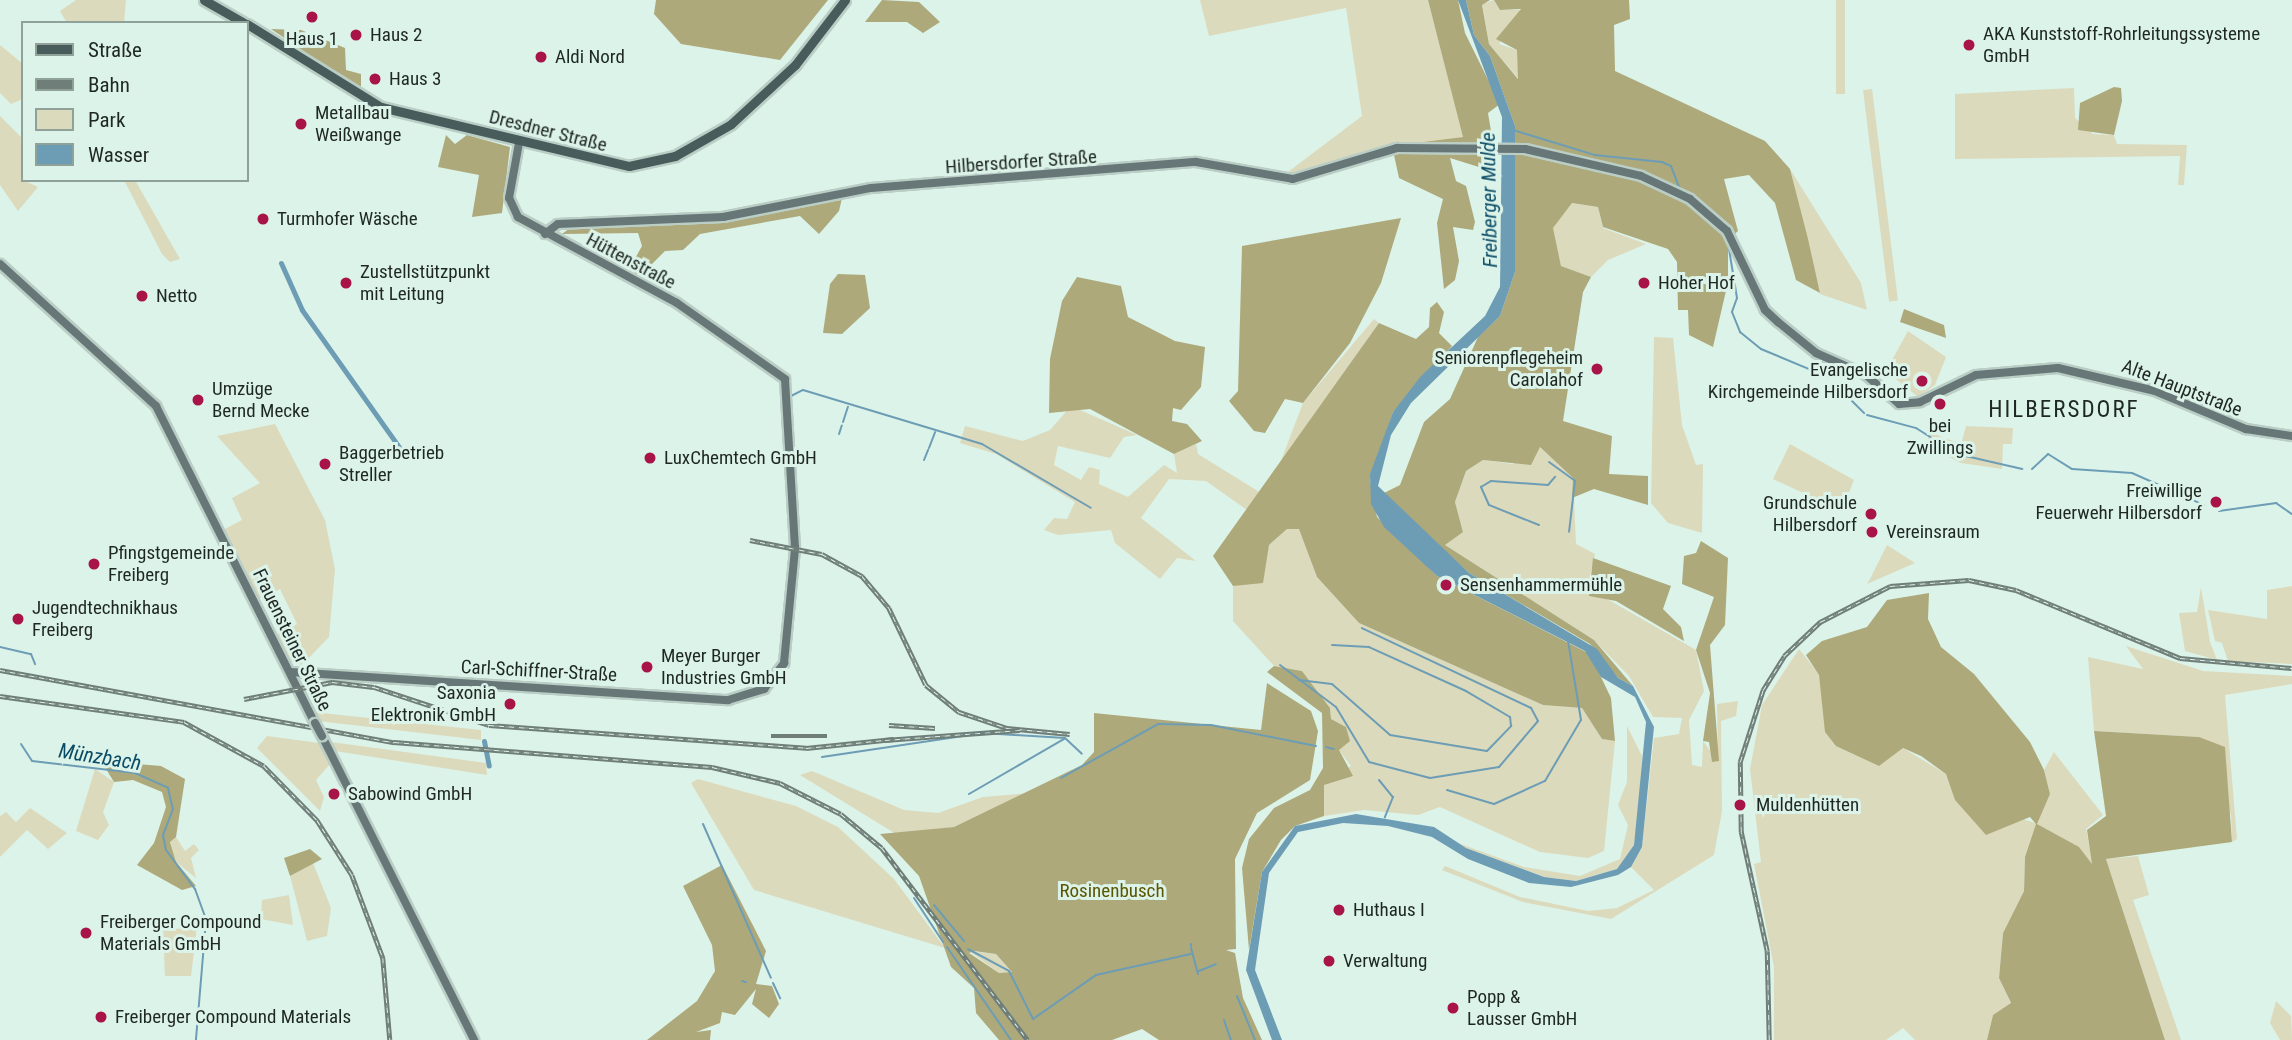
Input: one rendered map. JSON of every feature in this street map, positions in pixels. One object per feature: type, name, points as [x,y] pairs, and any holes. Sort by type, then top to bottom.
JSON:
[{"type":"main road","name":"Dresdner Straße","points":[[204,0],[240,21]]},
{"type":"main road","name":"Dresdner Straße","points":[[248,26],[381,107],[617,165],[681,153],[715,136],[766,94],[845,0]]},
{"type":"main road","name":"Hüttenstraße","points":[[519,143],[509,198],[518,217],[677,303],[787,384]]},
{"type":"main road","name":"Hilbersdorfer Straße","points":[[549,235],[558,224],[711,218],[855,190],[1182,162],[1293,179],[1384,150],[1479,144],[1541,152]]},
{"type":"main road","name":"Alte Hauptstraße","points":[[1541,152],[1641,176],[1690,199],[1727,231],[1778,322],[1902,405],[1976,375],[2058,369],[2155,391],[2246,429],[2292,436]]},
{"type":"main road","name":"Frauensteiner Straße","points":[[0,264],[151,399],[474,1040]]},
{"type":"main road","name":"Carl-Schiffner-Straße","points":[[290,673],[728,700],[764,689],[786,656],[794,567],[787,384]]},
{"type":"green space","points":[[76,0],[126,0],[124,21],[66,21],[60,11]]},
{"type":"green space","points":[[656,0],[828,0],[780,60],[681,44],[654,14]]},
{"type":"green space","points":[[882,0],[919,2],[940,22],[923,33],[907,22],[865,22]]},
{"type":"green space","points":[[1200,0],[1428,0],[1464,137],[1363,152],[1280,178],[1362,116],[1346,8],[1209,36]]},
{"type":"green space","points":[[1428,0],[1458,0],[1465,33],[1500,104],[1488,113],[1498,173],[1450,158],[1456,181],[1466,186],[1475,222],[1473,230],[1453,227],[1459,261],[1455,280],[1444,289],[1437,223],[1443,199],[1399,178],[1392,146],[1463,137]]},
{"type":"green space","points":[[1466,0],[1490,0],[1482,5],[1489,44],[1518,79],[1517,50],[1496,39],[1521,9],[1500,10],[1494,0],[1629,0],[1630,19],[1614,25],[1615,71],[1765,141],[1790,169],[1808,239],[1820,293],[1796,280],[1775,203],[1749,175],[1724,179],[1738,231],[1728,240],[1728,282],[1713,347],[1689,335],[1688,310],[1678,310],[1677,262],[1668,249],[1603,227],[1598,207],[1572,203],[1553,228],[1561,266],[1591,277],[1583,292],[1563,421],[1612,436],[1609,474],[1648,476],[1648,505],[1594,489],[1572,498],[1573,478],[1540,447],[1531,465],[1483,460],[1466,471],[1455,502],[1463,532],[1445,545],[1594,640],[1633,686],[1618,678],[1590,644],[1469,573],[1382,494],[1400,485],[1424,422],[1450,399],[1478,337],[1500,316],[1515,272],[1515,126],[1490,56],[1474,35]]},
{"type":"green space","points":[[1494,0],[1500,10],[1521,10],[1499,44],[1517,50],[1519,79],[1489,44],[1482,4]]},
{"type":"green space","points":[[1836,0],[1845,0],[1845,94],[1836,94]]},
{"type":"green space","points":[[271,29],[301,30],[345,48],[346,70],[361,74],[361,90]]},
{"type":"green space","points":[[0,45],[21,62],[21,100],[11,104],[0,93]]},
{"type":"green space","points":[[2114,87],[2121,88],[2122,101],[2114,135],[2078,130],[2080,103]]},
{"type":"green space","points":[[2074,88],[2075,118],[2093,134],[2114,135],[2117,144],[2187,145],[2184,185],[2178,185],[2180,156],[1955,159],[1955,94]]},
{"type":"green space","points":[[1872,89],[1898,300],[1889,302],[1863,90]]},
{"type":"green space","points":[[0,116],[21,137],[21,182],[38,187],[18,211],[0,185]]},
{"type":"green space","points":[[446,135],[455,144],[467,135],[510,147],[502,213],[472,217],[479,175],[438,167]]},
{"type":"green space","points":[[1790,169],[1861,283],[1867,310],[1820,294]]},
{"type":"green space","points":[[125,182],[136,182],[180,259],[170,262],[162,254]]},
{"type":"green space","points":[[843,194],[839,211],[819,234],[800,216],[700,234],[683,250],[665,251],[640,276],[628,271],[642,246],[638,233],[562,234],[570,228],[721,219]]},
{"type":"green space","points":[[1572,203],[1598,207],[1603,228],[1646,244],[1608,260],[1591,277],[1561,266],[1552,228]]},
{"type":"green space","points":[[1401,218],[1381,283],[1350,343],[1303,403],[1285,399],[1265,433],[1254,431],[1229,401],[1238,391],[1242,246]]},
{"type":"green space","points":[[838,274],[865,275],[870,308],[842,334],[823,333],[830,284]]},
{"type":"green space","points":[[1077,277],[1121,286],[1128,317],[1175,341],[1205,347],[1201,387],[1181,410],[1173,408],[1172,421],[1187,424],[1202,441],[1174,454],[1090,409],[1049,413],[1050,359],[1062,301]]},
{"type":"green space","points":[[1437,302],[1444,312],[1439,333],[1452,346],[1393,412],[1370,480],[1377,517],[1437,576],[1590,654],[1611,698],[1615,741],[1602,739],[1582,708],[1543,705],[1359,623],[1317,577],[1299,529],[1287,529],[1269,545],[1263,583],[1233,586],[1213,556],[1379,323],[1416,339],[1429,327],[1430,308]]},
{"type":"green space","points":[[1904,309],[1944,325],[1946,338],[1900,322]]},
{"type":"green space","points":[[1374,319],[1379,323],[1276,474],[1303,403]]},
{"type":"green space","points":[[1908,331],[1946,357],[1935,385],[1918,397],[1886,371]]},
{"type":"green space","points":[[1654,337],[1673,338],[1682,425],[1696,465],[1703,464],[1702,533],[1668,523],[1651,503]]},
{"type":"green space","points":[[1071,406],[1137,435],[1124,437],[1110,458],[1058,446],[1054,465],[1081,480],[1089,467],[1100,470],[1099,484],[1128,497],[1164,465],[1177,473],[1174,454],[1196,444],[1198,454],[1261,493],[1247,510],[1206,481],[1169,479],[1141,518],[1196,561],[1177,558],[1160,579],[1115,543],[1111,530],[1058,535],[1044,530],[1054,518],[1067,519],[1075,502],[996,454],[960,443],[965,426],[1023,441],[1050,430]]},
{"type":"green space","points":[[275,424],[325,520],[335,569],[329,637],[302,665],[289,661],[276,635],[297,624],[280,589],[259,599],[221,531],[242,520],[232,498],[260,483],[217,436]]},
{"type":"green space","points":[[1966,426],[2013,428],[2012,444],[2003,444],[2002,469],[1961,463],[1927,446],[1929,432],[1961,444]]},
{"type":"green space","points":[[1790,444],[1854,480],[1842,511],[1773,479]]},
{"type":"green space","points":[[1540,447],[1573,478],[1576,544],[1595,554],[1589,580],[1602,596],[1696,650],[1704,691],[1689,720],[1692,765],[1702,767],[1703,741],[1718,761],[1717,704],[1738,701],[1736,716],[1721,721],[1722,811],[1714,855],[1611,919],[1523,902],[1442,870],[1445,866],[1520,897],[1588,911],[1617,908],[1654,890],[1631,867],[1642,847],[1654,738],[1679,734],[1682,718],[1653,717],[1629,676],[1594,640],[1445,545],[1463,531],[1455,502],[1466,471],[1483,460],[1513,464]]},
{"type":"green space","points":[[1287,529],[1300,529],[1317,577],[1359,623],[1543,705],[1582,708],[1602,739],[1615,741],[1604,851],[1588,858],[1540,852],[1440,807],[1418,815],[1364,810],[1324,816],[1324,785],[1351,766],[1339,750],[1346,727],[1331,719],[1330,708],[1302,671],[1274,666],[1233,621],[1233,586],[1250,582],[1263,568],[1269,545]]},
{"type":"green space","points":[[1701,541],[1728,558],[1725,625],[1710,645],[1719,761],[1712,762],[1709,742],[1703,741],[1710,693],[1696,650],[1714,597],[1682,584],[1684,556],[1696,553]]},
{"type":"green space","points":[[1887,545],[1915,563],[1867,584],[1870,579]]},
{"type":"green space","points":[[1593,558],[1671,586],[1663,609],[1681,627],[1684,641],[1616,601],[1589,596]]},
{"type":"green space","points":[[2292,586],[2292,664],[2228,661],[2222,643],[2215,641],[2208,610],[2267,619],[2267,590]]},
{"type":"green space","points":[[2201,587],[2210,642],[2217,660],[2185,651],[2179,613],[2197,612]]},
{"type":"green space","points":[[1929,593],[1928,619],[1941,647],[1974,674],[2030,742],[2044,770],[2050,794],[2037,824],[2079,847],[2092,864],[2087,830],[2106,816],[2094,731],[2199,737],[2225,747],[2232,842],[2106,859],[2165,1040],[1987,1040],[1993,1015],[2011,1003],[1999,978],[2003,933],[2024,891],[2025,857],[2036,824],[2030,817],[1986,835],[1955,800],[1946,774],[1921,756],[1903,748],[1879,766],[1836,746],[1825,732],[1819,675],[1806,655],[1822,641],[1867,627],[1887,600]]},
{"type":"green space","points":[[2126,646],[2203,671],[2292,676],[2292,684],[2225,695],[2237,839],[2232,842],[2231,815],[2199,737],[2094,731],[2088,657],[2143,669]]},
{"type":"green space","points":[[1799,649],[1819,674],[1822,696],[1892,754],[1903,748],[1946,774],[1956,800],[2036,823],[2050,794],[2044,770],[2054,752],[2103,815],[2086,829],[2093,865],[2025,857],[2024,891],[2003,933],[1999,978],[2011,1004],[1993,1015],[1987,1040],[1915,1040],[1903,1028],[1886,1040],[1774,1040],[1774,967],[1754,864],[1761,862],[1750,769],[1762,705]]},
{"type":"green space","points":[[1274,666],[1302,671],[1330,708],[1331,719],[1346,727],[1350,741],[1339,750],[1353,776],[1324,785],[1324,816],[1295,826],[1281,840],[1262,872],[1249,950],[1242,868],[1249,839],[1274,808],[1310,790],[1323,768],[1322,713],[1267,672]]},
{"type":"green space","name":"Rosinenbusch","points":[[1267,683],[1311,711],[1318,731],[1310,780],[1257,813],[1235,859],[1236,949],[1226,950],[1235,953],[1243,998],[1262,1040],[1159,1040],[1142,1029],[1112,1040],[999,1040],[976,1013],[974,988],[951,967],[919,876],[880,834],[954,827],[1082,765],[1094,752],[1094,713],[1261,730]],"holes":[[[974,951],[996,954],[1012,972],[999,973],[969,953]]]},
{"type":"green space","points":[[313,712],[481,730],[481,740],[318,721]]},
{"type":"green space","points":[[1627,726],[1642,756],[1641,794],[1634,845],[1617,869],[1576,881],[1544,877],[1458,843],[1524,867],[1580,876],[1620,859],[1628,825],[1618,805],[1627,782]]},
{"type":"green space","points":[[267,736],[319,743],[330,764],[316,780],[324,797],[320,811],[257,748]]},
{"type":"green space","points":[[331,742],[486,763],[487,775],[335,751]]},
{"type":"green space","points":[[101,761],[161,766],[185,779],[176,837],[170,842],[176,862],[196,886],[182,890],[137,865],[154,843],[166,807],[162,792],[133,780],[114,782]]},
{"type":"green space","points":[[95,769],[114,782],[103,812],[109,825],[98,840],[76,831]]},
{"type":"green space","points":[[812,771],[904,810],[938,813],[983,797],[1029,793],[954,827],[896,834],[800,775]]},
{"type":"green space","points":[[698,779],[796,806],[838,827],[894,879],[945,948],[754,890],[691,783]]},
{"type":"green space","points":[[30,808],[67,833],[48,849],[27,830],[0,857],[0,816],[6,812],[16,822]]},
{"type":"green space","points":[[176,837],[185,851],[194,844],[199,850],[191,858],[196,878],[176,862],[170,841]]},
{"type":"green space","points":[[310,849],[322,859],[290,876],[284,858]]},
{"type":"green space","points":[[2138,856],[2149,895],[2133,900],[2181,1040],[2165,1040],[2106,859]]},
{"type":"green space","points":[[313,863],[331,908],[327,936],[307,941],[290,876]]},
{"type":"green space","points":[[722,865],[766,951],[756,984],[772,986],[779,1004],[769,1018],[752,1004],[756,989],[735,1015],[722,1012],[720,1023],[696,1032],[711,1030],[710,1040],[647,1040],[697,1001],[715,971],[712,945],[683,886]]},
{"type":"green space","points":[[289,895],[293,925],[261,919],[262,900]]},
{"type":"green space","points":[[197,927],[191,976],[165,976],[163,930]]},
{"type":"green space","points":[[969,951],[996,954],[1012,972],[999,973]]},
{"type":"green space","points":[[2276,1001],[2291,1016],[2292,1040],[2280,1040],[2270,1023]]},
{"type":"water","points":[[1458,0],[1466,0],[1474,35],[1490,56],[1515,126],[1515,272],[1500,316],[1411,403],[1391,435],[1378,486],[1469,573],[1597,649],[1618,678],[1633,686],[1654,727],[1642,847],[1631,867],[1618,875],[1571,887],[1529,883],[1468,859],[1432,837],[1388,826],[1343,823],[1298,832],[1269,873],[1255,970],[1282,1040],[1272,1040],[1246,970],[1262,872],[1295,826],[1356,814],[1434,827],[1466,848],[1544,877],[1576,881],[1617,869],[1634,845],[1646,722],[1635,697],[1601,677],[1585,651],[1437,576],[1384,527],[1371,504],[1370,474],[1393,412],[1421,376],[1485,316],[1500,287],[1502,117]]},
{"type":"waterway","points":[[1513,130],[1595,155],[1662,162],[1671,166],[1679,187],[1726,224]]},
{"type":"waterway","points":[[1728,243],[1737,298],[1732,312],[1740,332],[1761,349],[1828,377]]},
{"type":"waterway","points":[[281,263],[302,310],[399,447]]},
{"type":"waterway","points":[[791,396],[803,390],[982,444],[1091,508]]},
{"type":"waterway","points":[[1850,399],[1864,413]]},
{"type":"waterway","points":[[843,422],[848,407]]},
{"type":"waterway","points":[[1867,415],[1916,428],[1957,454],[2022,469]]},
{"type":"waterway","points":[[839,434],[842,425]]},
{"type":"waterway","points":[[929,448],[935,432]]},
{"type":"waterway","points":[[924,460],[928,450]]},
{"type":"waterway","points":[[2032,469],[2048,454],[2072,469],[2132,473],[2204,505]]},
{"type":"waterway","points":[[1549,462],[1575,481],[1569,532]]},
{"type":"waterway","points":[[1539,525],[1489,505],[1481,487],[1491,481],[1548,485],[1555,477]]},
{"type":"waterway","points":[[2219,511],[2276,503],[2292,514]]},
{"type":"waterway","points":[[1280,665],[1336,707],[1369,762],[1430,778],[1499,767],[1538,721],[1531,708],[1362,628]]},
{"type":"waterway","points":[[1447,790],[1494,804],[1545,781],[1581,720],[1568,641]]},
{"type":"waterway","points":[[1299,680],[1332,684],[1390,735],[1487,751],[1511,726],[1510,717],[1466,691],[1369,647],[1332,645]]},
{"type":"waterway","name":"Münzbach","points":[[0,647],[31,654],[35,664]]},
{"type":"waterway","points":[[1061,778],[1158,724],[1211,725],[1316,746]]},
{"type":"waterway","points":[[822,757],[983,733],[1065,738],[1082,754]]},
{"type":"waterway","points":[[969,794],[1064,739]]},
{"type":"waterway","points":[[484,741],[489,766]]},
{"type":"waterway","name":"Münzbach","points":[[21,744],[32,761],[135,773],[168,788],[173,809],[163,835],[166,850],[195,889],[206,920],[196,1040]]},
{"type":"waterway","points":[[1326,747],[1334,749]]},
{"type":"waterway","points":[[1379,780],[1393,797],[1385,817]]},
{"type":"waterway","points":[[703,824],[771,978]]},
{"type":"waterway","points":[[914,898],[943,942]]},
{"type":"waterway","points":[[934,905],[964,941]]},
{"type":"waterway","points":[[947,947],[1011,1040]]},
{"type":"waterway","points":[[1191,948],[1198,974]]},
{"type":"waterway","points":[[968,949],[1009,971],[1033,1019],[1096,975],[1191,954]]},
{"type":"waterway","points":[[1199,971],[1216,964]]},
{"type":"waterway","points":[[773,983],[780,998]]},
{"type":"waterway","points":[[1237,996],[1255,1040]]},
{"type":"waterway","points":[[1224,1020],[1231,1040]]},
{"type":"railway","points":[[750,540],[822,554],[862,576],[889,608],[926,685],[959,712],[1007,728],[1070,734]]},
{"type":"railway","points":[[1769,1040],[1767,951],[1741,832],[1740,762],[1763,690],[1784,656],[1820,622],[1890,586],[1969,580],[2016,590],[2180,658],[2292,668]]},
{"type":"railway","points":[[0,670],[394,742],[712,767],[780,783],[841,814],[882,848],[1028,1040]]},
{"type":"railway","points":[[244,699],[332,682],[374,687],[489,725],[806,748],[894,739]]},
{"type":"railway","points":[[0,696],[184,722],[264,766],[317,820],[352,875],[383,958],[390,1040]]},
{"type":"railway","points":[[889,725],[935,728]]},
{"type":"railway","points":[[885,740],[1020,730]]},
{"type":"railway","points":[[771,736],[827,736]]},
{"type":"place","name":"Haus 1","points":[[312,17]]},
{"type":"place","name":"Haus 2","points":[[356,35]]},
{"type":"place","name":"AKA Kunststoff-Rohrleitungssysteme GmbH","points":[[1969,45]]},
{"type":"place","name":"Aldi Nord","points":[[541,57]]},
{"type":"place","name":"Haus 3","points":[[375,79]]},
{"type":"place","name":"Metallbau Weißwange","points":[[301,124]]},
{"type":"place","name":"Turmhofer Wäsche","points":[[263,219]]},
{"type":"place","name":"Zustellstützpunkt mit Leitung","points":[[346,283]]},
{"type":"place","name":"Hoher Hof","points":[[1644,283]]},
{"type":"place","name":"Netto","points":[[142,296]]},
{"type":"place","name":"Seniorenpflegeheim Carolahof","points":[[1597,369]]},
{"type":"place","name":"Evangelische Kirchgemeinde Hilbersdorf","points":[[1922,381]]},
{"type":"place","name":"Umzüge Bernd Mecke","points":[[198,400]]},
{"type":"place","name":"bei Zwillings","points":[[1940,404]]},
{"type":"place","name":"LuxChemtech GmbH","points":[[650,458]]},
{"type":"place","name":"Baggerbetrieb Streller","points":[[325,464]]},
{"type":"place","name":"Freiwillige Feuerwehr Hilbersdorf","points":[[2216,502]]},
{"type":"place","name":"Grundschule Hilbersdorf","points":[[1871,514]]},
{"type":"place","name":"Vereinsraum","points":[[1872,532]]},
{"type":"place","name":"Pfingstgemeinde Freiberg","points":[[94,564]]},
{"type":"place","name":"Sensenhammermühle","points":[[1446,585]]},
{"type":"place","name":"Jugendtechnikhaus Freiberg","points":[[18,619]]},
{"type":"place","name":"Meyer Burger Industries GmbH","points":[[647,667]]},
{"type":"place","name":"Saxonia Elektronik GmbH","points":[[510,704]]},
{"type":"place","name":"Sabowind GmbH","points":[[334,794]]},
{"type":"place","name":"Muldenhütten","points":[[1740,805]]},
{"type":"place","name":"Huthaus I","points":[[1339,910]]},
{"type":"place","name":"Freiberger Compound Materials GmbH","points":[[86,933]]},
{"type":"place","name":"Verwaltung","points":[[1329,961]]},
{"type":"place","name":"Popp & Lausser GmbH","points":[[1453,1008]]},
{"type":"place","name":"Freiberger Compound Materials","points":[[101,1017]]},
{"type":"district","name":"HILBERSDORF","points":[[2064,410]]},
{"type":"water label","name":"Freiberger Mulde","points":[[1489,200]]}]
